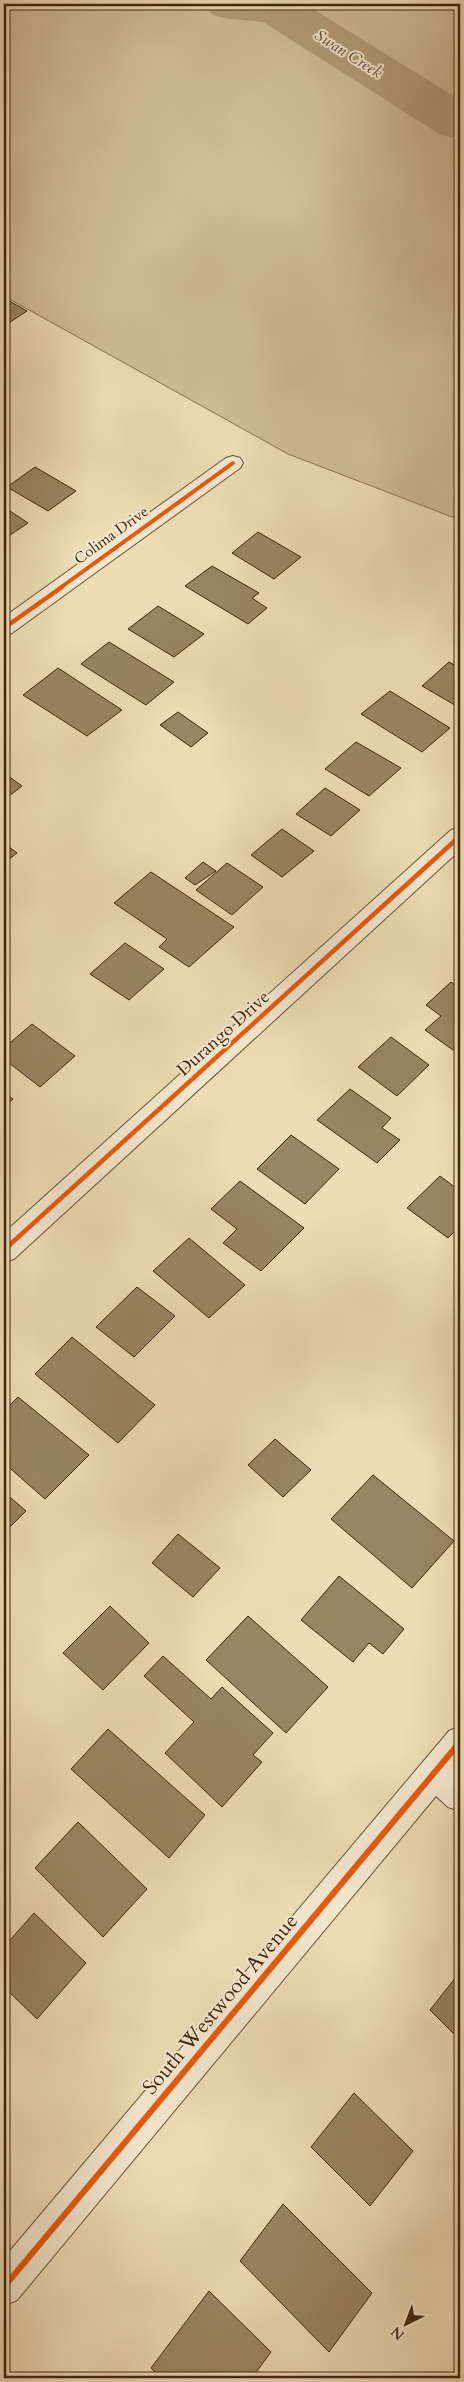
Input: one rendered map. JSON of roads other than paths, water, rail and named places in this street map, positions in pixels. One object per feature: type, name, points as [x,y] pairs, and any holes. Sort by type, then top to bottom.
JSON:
[{"type":"street","name":"Colima Drive","points":[[4,628],[233,463]]},
{"type":"street","name":"Durango Drive","points":[[4,1250],[460,836]]},
{"type":"street","name":"South Westwood Avenue","points":[[4,2287],[460,1742]]},
{"type":"street","points":[[434,1773],[460,1795]]},
{"type":"waterway","name":"Swan Creek","points":[[230,4],[276,8],[460,123]]}]
